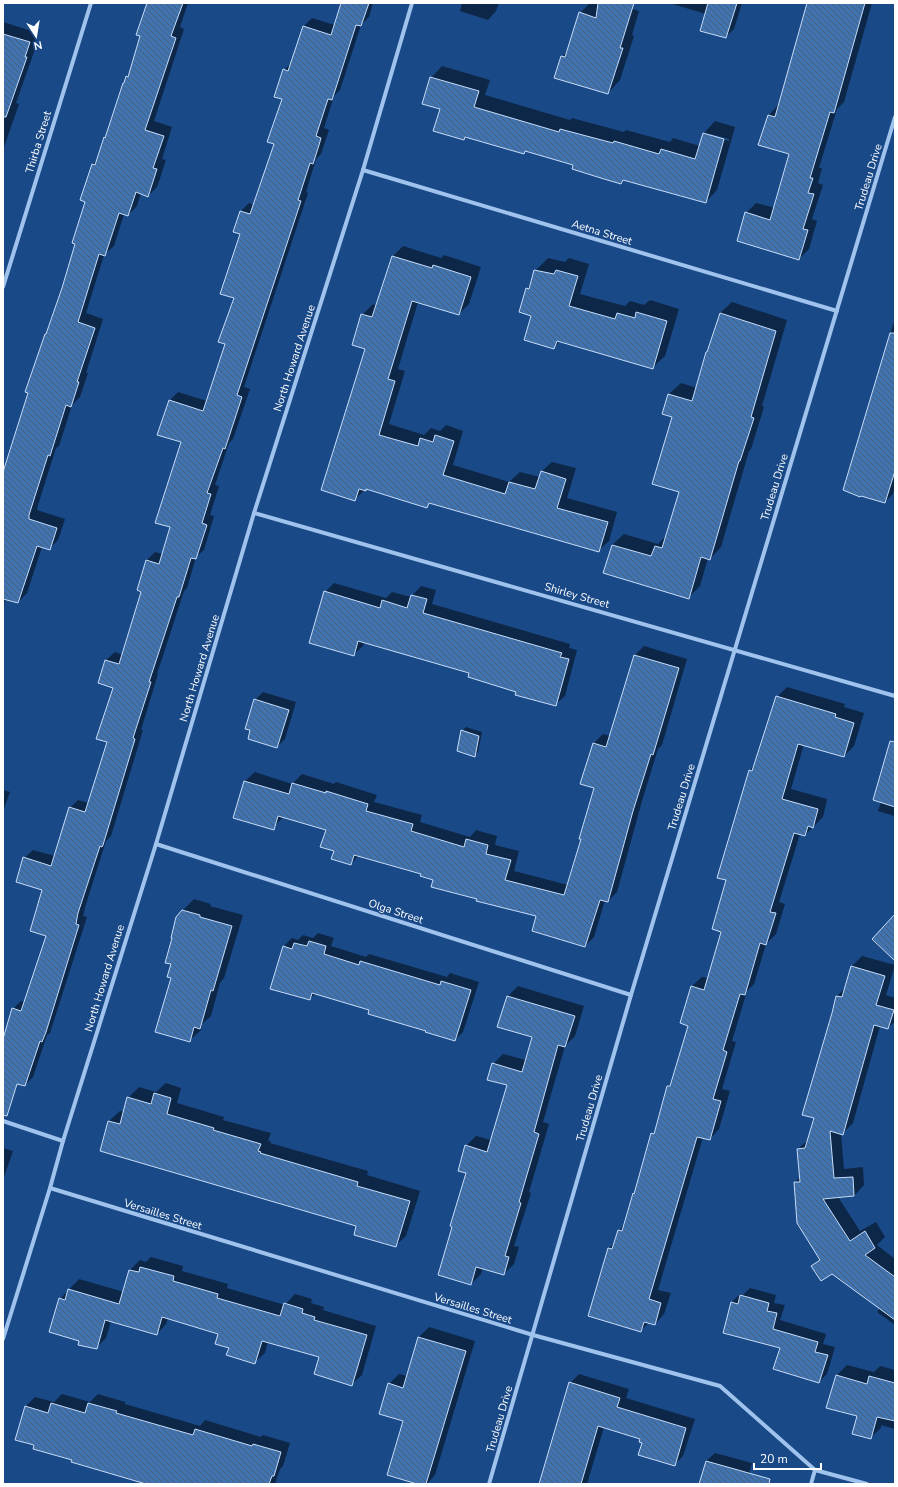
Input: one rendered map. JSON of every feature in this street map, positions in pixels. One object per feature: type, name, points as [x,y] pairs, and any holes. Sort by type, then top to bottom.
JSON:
[{"type":"street","name":"Thirba Street","points":[[3,287],[91,3]]},
{"type":"street","name":"North Howard Avenue","points":[[3,1339],[156,844],[254,512],[363,170],[412,3]]},
{"type":"street","name":"Trudeau Drive","points":[[489,1484],[631,994],[895,117]]},
{"type":"street","name":"Aetna Street","points":[[363,170],[837,311]]},
{"type":"street","name":"Shirley Street","points":[[254,512],[895,696]]},
{"type":"street","name":"Olga Street","points":[[156,844],[631,994]]},
{"type":"street","points":[[3,1121],[63,1141]]},
{"type":"street","name":"Versailles Street","points":[[50,1188],[533,1336],[720,1386],[815,1470],[867,1484]]},
{"type":"street","points":[[811,1484],[815,1470]]},
{"type":"building","points":[[147,3],[183,3],[171,36],[176,38],[145,130],[164,136],[153,168],[157,169],[148,197],[136,192],[128,216],[119,213],[105,256],[99,254],[78,322],[95,328],[77,382],[79,382],[71,407],[66,405],[29,515],[29,519],[57,528],[50,550],[37,546],[18,603],[3,599],[3,472],[28,393],[25,392],[62,288],[75,244],[72,243],[85,202],[80,200],[92,164],[95,165],[104,137],[105,138],[123,83],[126,76],[128,77],[140,36],[136,35]]},
{"type":"building","points":[[341,3],[369,3],[361,26],[356,25],[332,100],[328,99],[316,136],[321,138],[319,145],[313,164],[310,163],[298,200],[301,201],[237,395],[242,397],[225,449],[223,448],[207,493],[211,494],[202,523],[207,525],[196,559],[191,558],[149,682],[151,682],[133,738],[135,739],[103,845],[102,847],[100,846],[78,913],[76,924],[79,925],[46,1032],[42,1042],[40,1041],[25,1086],[17,1084],[7,1116],[3,1115],[3,1039],[12,1008],[21,1011],[46,936],[30,931],[42,890],[16,882],[23,857],[51,866],[69,807],[85,812],[107,742],[96,739],[113,688],[98,683],[105,660],[119,664],[141,592],[137,590],[146,560],[159,564],[170,527],[155,523],[181,442],[157,435],[169,400],[203,411],[225,344],[218,342],[234,298],[220,294],[240,234],[233,232],[240,211],[250,214],[274,144],[267,142],[282,99],[274,97],[283,69],[288,71],[303,26],[331,35]]},
{"type":"building","points":[[598,3],[634,3],[620,48],[623,48],[608,94],[554,78],[561,56],[565,57],[579,12],[596,18]]},
{"type":"building","points":[[708,3],[737,3],[726,38],[700,31]]},
{"type":"building","points":[[807,3],[865,3],[834,113],[830,112],[810,178],[813,178],[808,193],[814,194],[803,229],[808,230],[799,260],[737,241],[745,212],[770,220],[789,154],[758,145],[768,115],[775,117]]},
{"type":"building","points":[[3,34],[30,42],[25,57],[27,57],[6,117],[3,117]]},
{"type":"building","points":[[430,77],[479,91],[474,107],[559,132],[560,129],[613,143],[614,141],[659,154],[661,149],[695,159],[703,133],[724,139],[706,203],[623,180],[621,184],[572,169],[573,165],[525,151],[524,154],[465,137],[464,140],[433,131],[440,109],[422,104]]},
{"type":"building","points":[[392,256],[432,268],[433,265],[471,277],[459,315],[412,301],[388,379],[395,381],[379,435],[418,446],[420,438],[433,442],[435,435],[454,441],[443,475],[505,494],[509,482],[535,489],[541,471],[566,479],[557,508],[608,522],[599,552],[429,503],[427,508],[366,489],[366,491],[359,489],[355,501],[321,490],[365,349],[352,345],[361,314],[372,317]]},
{"type":"building","points":[[534,270],[554,274],[556,270],[578,276],[569,306],[615,319],[617,313],[635,318],[636,312],[667,321],[653,369],[557,341],[554,349],[524,340],[531,316],[519,312],[526,288],[529,289]]},
{"type":"building","points":[[720,313],[776,331],[751,417],[754,418],[739,461],[710,560],[701,557],[689,599],[603,573],[612,545],[651,556],[655,546],[662,548],[679,492],[652,484],[672,417],[662,414],[668,394],[692,401],[706,352]]},
{"type":"building","points":[[890,333],[895,333],[895,471],[885,503],[861,496],[860,497],[843,490]]},
{"type":"building","points":[[324,591],[380,608],[382,600],[407,608],[411,595],[427,599],[423,613],[562,653],[560,657],[569,659],[556,706],[515,695],[516,692],[468,677],[469,673],[358,641],[354,656],[309,643]]},
{"type":"building","points":[[634,655],[679,668],[653,755],[651,754],[633,811],[608,902],[600,900],[585,947],[532,931],[536,916],[476,901],[477,899],[431,887],[433,880],[420,876],[421,874],[354,855],[351,865],[331,859],[334,851],[320,847],[326,830],[278,816],[274,830],[233,818],[244,781],[289,794],[292,783],[326,793],[326,791],[368,804],[366,811],[413,824],[411,831],[464,847],[466,839],[488,845],[486,854],[511,860],[505,880],[564,895],[581,839],[579,839],[594,788],[580,784],[593,743],[606,747]]},
{"type":"building","points":[[776,696],[836,714],[835,717],[854,723],[844,757],[798,744],[782,799],[818,809],[813,828],[808,826],[805,836],[794,833],[770,912],[776,913],[766,945],[760,943],[745,995],[740,994],[723,1050],[727,1052],[713,1099],[721,1101],[710,1140],[697,1137],[649,1299],[661,1303],[655,1325],[644,1322],[641,1332],[588,1316],[608,1248],[612,1249],[618,1230],[622,1231],[651,1133],[654,1134],[667,1086],[670,1086],[688,1026],[680,1023],[691,986],[704,990],[721,932],[712,929],[726,880],[717,878],[749,770],[752,771]]},
{"type":"building","points":[[254,699],[289,710],[277,748],[248,739],[250,730],[245,729]]},
{"type":"building","points":[[461,730],[479,736],[475,757],[457,751]]},
{"type":"building","points":[[890,741],[895,742],[895,807],[873,800]]},
{"type":"building","points":[[182,910],[232,926],[200,1029],[194,1027],[190,1042],[155,1032],[171,978],[167,977],[171,964],[165,963],[176,917]]},
{"type":"building","points":[[895,914],[895,961],[872,939]]},
{"type":"building","points":[[309,941],[326,946],[324,954],[359,965],[360,961],[440,985],[441,981],[471,990],[455,1041],[368,1014],[369,1010],[312,993],[310,1000],[270,989],[283,946],[292,949],[294,943],[307,946]]},
{"type":"building","points":[[851,966],[885,976],[876,1005],[894,1010],[888,1029],[874,1025],[843,1135],[830,1131],[834,1178],[853,1177],[854,1196],[823,1199],[850,1241],[865,1231],[875,1248],[865,1255],[895,1277],[895,1320],[832,1274],[821,1281],[811,1266],[820,1260],[797,1223],[794,1182],[800,1182],[797,1149],[805,1148],[814,1118],[802,1115],[836,996],[842,997]]},
{"type":"building","points":[[507,996],[575,1016],[565,1047],[558,1045],[534,1132],[539,1134],[505,1256],[509,1257],[504,1275],[476,1267],[471,1285],[438,1275],[452,1227],[450,1226],[466,1173],[458,1171],[465,1145],[487,1152],[507,1085],[487,1080],[492,1063],[522,1072],[532,1037],[497,1027]]},
{"type":"building","points":[[154,1093],[171,1098],[167,1114],[214,1128],[213,1130],[261,1144],[258,1151],[261,1152],[260,1153],[358,1182],[357,1186],[410,1201],[396,1247],[354,1235],[356,1226],[100,1151],[108,1121],[120,1124],[127,1097],[151,1104]]},
{"type":"building","points":[[140,1267],[174,1276],[173,1281],[218,1294],[217,1298],[280,1316],[284,1303],[303,1309],[302,1313],[315,1317],[314,1320],[367,1335],[352,1386],[314,1374],[319,1357],[262,1341],[255,1364],[226,1355],[229,1348],[215,1344],[218,1334],[162,1317],[157,1335],[105,1320],[97,1349],[78,1345],[79,1341],[49,1332],[59,1298],[65,1300],[68,1289],[119,1304],[129,1270],[139,1272]]},
{"type":"building","points":[[740,1295],[769,1303],[767,1311],[777,1313],[773,1329],[818,1342],[815,1352],[828,1355],[819,1383],[773,1369],[780,1348],[723,1333],[731,1302],[738,1304]]},
{"type":"building","points":[[418,1337],[466,1351],[426,1484],[417,1484],[387,1475],[403,1421],[379,1414],[388,1383],[403,1388]]},
{"type":"building","points":[[836,1375],[867,1384],[869,1376],[895,1383],[895,1421],[877,1417],[871,1439],[852,1434],[857,1416],[826,1408]]},
{"type":"building","points":[[569,1382],[620,1398],[617,1407],[686,1428],[675,1466],[638,1455],[642,1443],[639,1442],[640,1439],[598,1426],[581,1484],[539,1484]]},
{"type":"building","points":[[51,1403],[85,1413],[88,1403],[117,1411],[116,1413],[193,1435],[195,1429],[252,1446],[253,1444],[281,1452],[274,1476],[272,1476],[269,1484],[146,1484],[71,1462],[72,1460],[33,1449],[34,1445],[15,1440],[25,1406],[48,1413]]},
{"type":"building","points":[[706,1461],[770,1479],[769,1484],[699,1484]]}]
